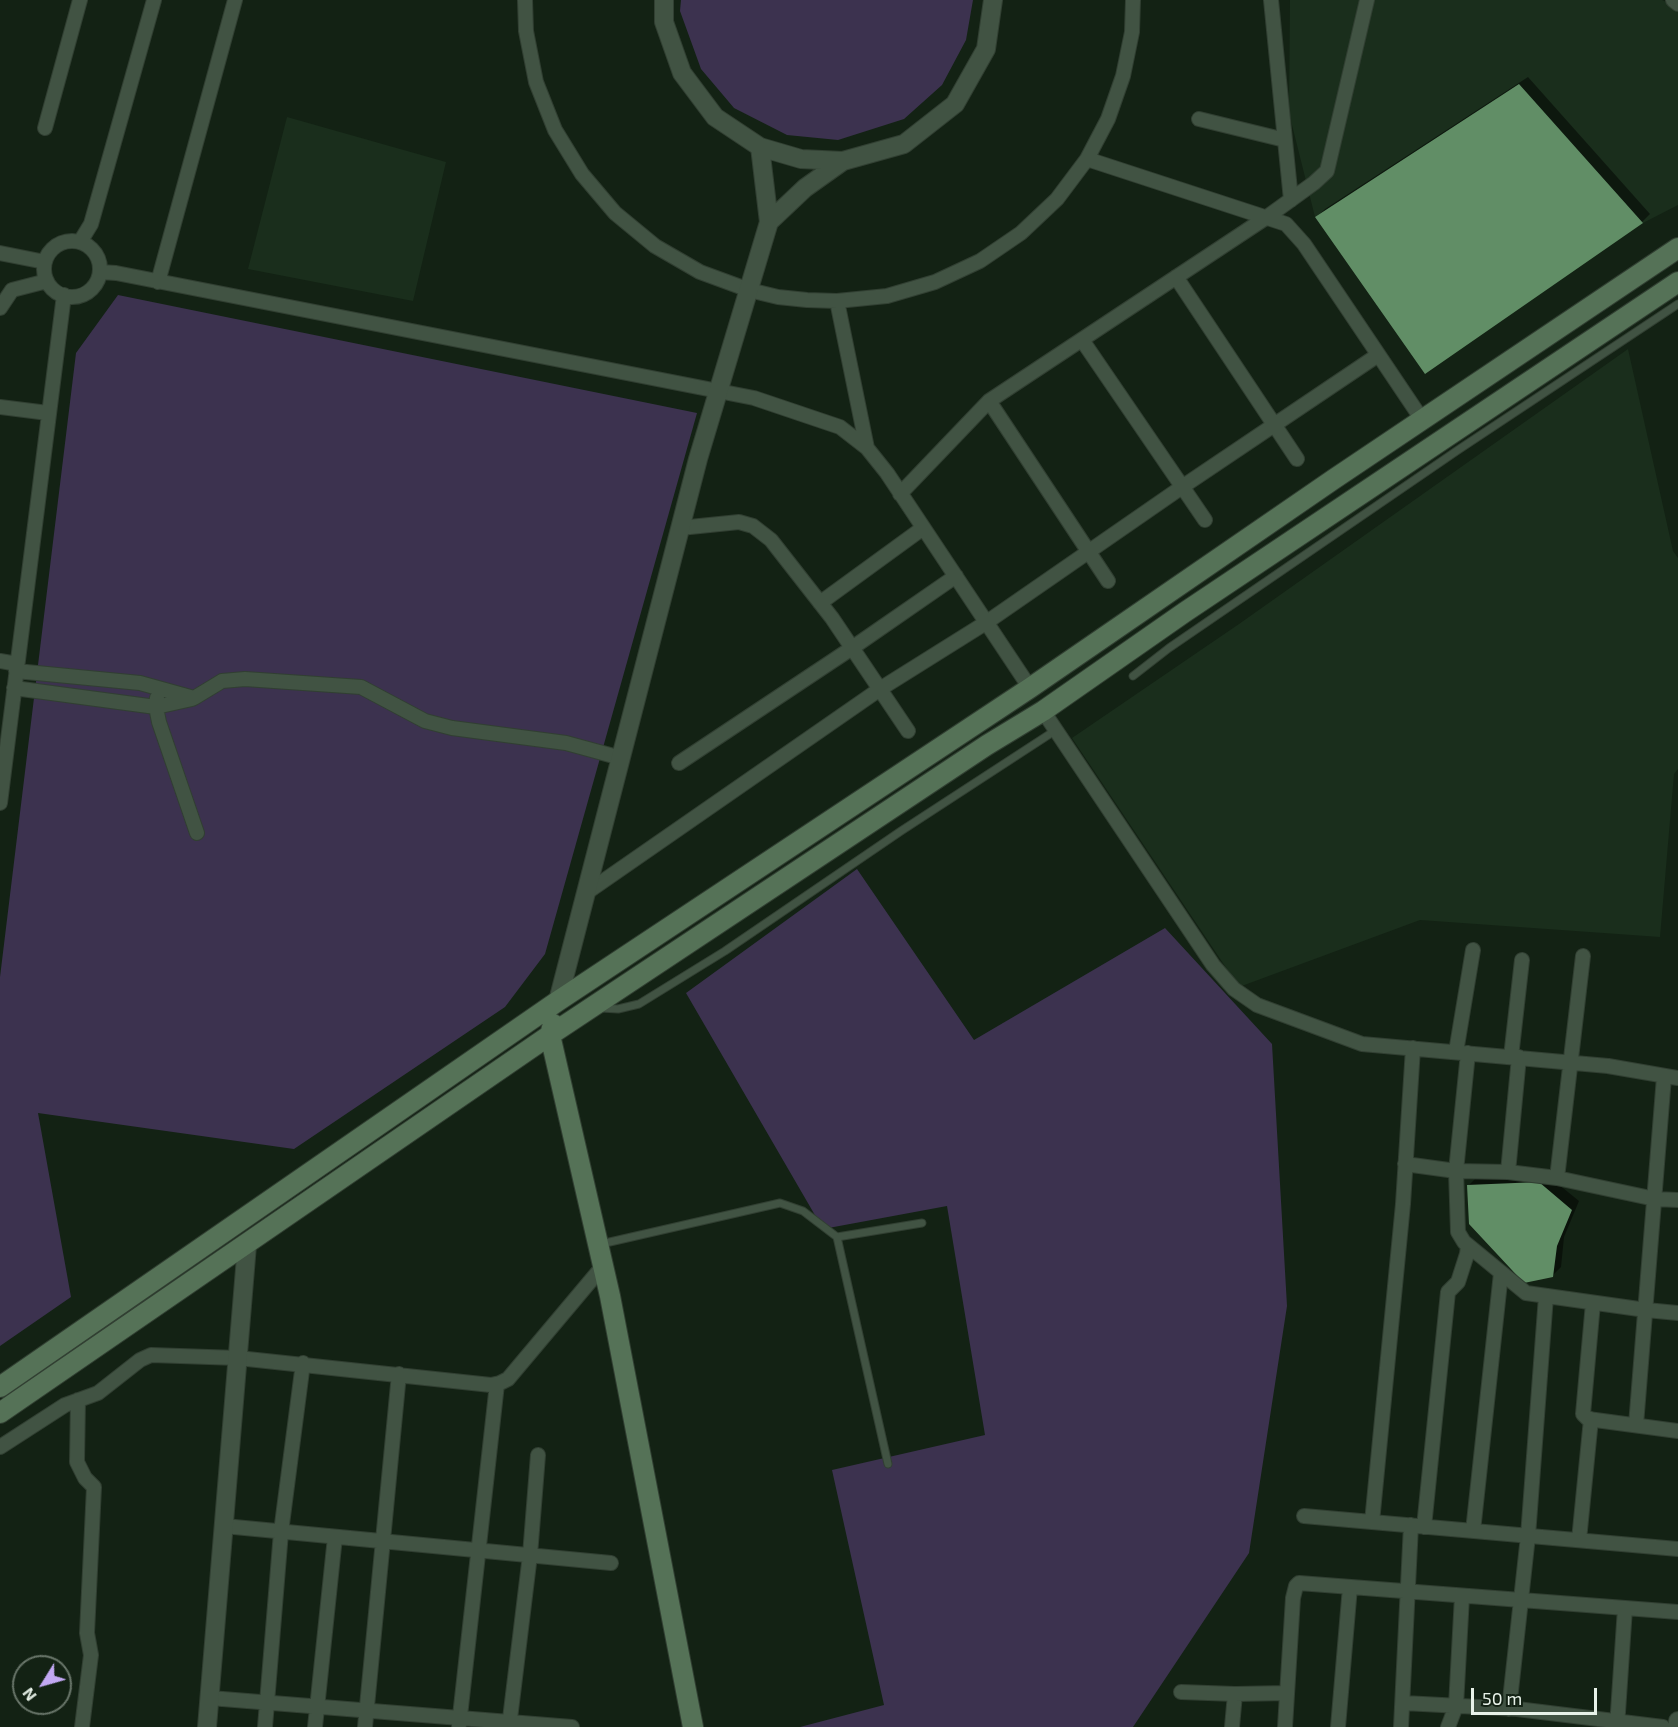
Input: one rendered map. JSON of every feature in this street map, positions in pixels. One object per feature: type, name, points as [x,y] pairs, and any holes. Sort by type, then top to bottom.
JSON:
[{"type":"main road","points":[[0,1387],[558,1001],[1030,688],[1678,248]]},
{"type":"main road","points":[[0,1413],[550,1035],[1043,711],[1185,612],[1675,292],[1652,265]]},
{"type":"main road","points":[[1170,591],[1185,612]]},
{"type":"main road","points":[[558,1001],[550,1035],[603,1266],[693,1727]]},
{"type":"street","points":[[45,128],[80,0]]},
{"type":"street","points":[[80,242],[91,224],[154,0]]},
{"type":"street","points":[[158,282],[234,0]]},
{"type":"street","points":[[525,0],[525,31],[536,82],[555,130],[582,174],[615,213],[655,246],[700,272],[749,290],[807,300],[837,301],[887,296],[935,282],[980,261],[1021,233],[1050,206],[1087,159],[1108,119],[1123,76],[1132,32],[1133,0]]},
{"type":"street","points":[[664,0],[664,22],[682,74],[715,117],[760,147],[801,159],[843,161],[904,144],[955,104],[986,49],[993,0]]},
{"type":"street","points":[[1271,0],[1290,200]]},
{"type":"street","points":[[900,494],[989,401],[1267,217],[1327,171],[1367,0]]},
{"type":"street","points":[[1673,0],[1678,4]]},
{"type":"street","points":[[1199,118],[1285,140]]},
{"type":"street","points":[[558,1001],[698,459],[770,222],[760,147]]},
{"type":"street","points":[[1087,159],[1286,224],[1305,244],[1423,421]]},
{"type":"street","points":[[770,222],[805,188],[843,161]]},
{"type":"street","points":[[71,241],[80,242],[90,247],[96,254],[100,272],[97,282],[91,289],[83,295],[74,297],[53,289],[44,270],[45,262],[50,252],[58,244],[71,241]]},
{"type":"street","points":[[0,253],[45,262]]},
{"type":"street","points":[[100,272],[116,273],[754,398],[840,427],[867,448],[887,473],[1030,688]]},
{"type":"street","points":[[1176,277],[1297,459]]},
{"type":"street","points":[[0,308],[12,290],[47,280]]},
{"type":"street","points":[[0,802],[64,295]]},
{"type":"street","points":[[837,301],[867,448]]},
{"type":"street","points":[[1082,340],[1205,520]]},
{"type":"street","points":[[586,893],[880,689],[987,622],[1378,355]]},
{"type":"street","points":[[989,401],[1108,581]]},
{"type":"street","points":[[0,407],[48,413]]},
{"type":"street","points":[[681,528],[739,522],[753,526],[771,540],[820,603],[908,731]]},
{"type":"street","points":[[820,603],[923,528]]},
{"type":"street","points":[[679,763],[956,576]]},
{"type":"street","points":[[0,661],[17,668],[140,683],[194,698]]},
{"type":"street","points":[[14,688],[156,707],[194,698],[222,681],[245,679],[361,687],[425,721],[452,728],[566,743],[621,758]]},
{"type":"street","points":[[159,688],[156,707],[159,722],[197,833]]},
{"type":"street","points":[[1043,711],[1213,965],[1234,989],[1257,1005],[1362,1044],[1571,1062],[1671,1077],[1655,1199],[1636,1425]]},
{"type":"street","points":[[1473,950],[1462,1052],[1456,1171],[1458,1232],[1468,1246],[1526,1293],[1678,1313]]},
{"type":"street","points":[[1557,1178],[1583,956]]},
{"type":"street","points":[[1508,1172],[1522,960]]},
{"type":"street","points":[[1372,1522],[1405,1164],[1413,1048]]},
{"type":"street","points":[[1405,1164],[1456,1171],[1508,1172],[1557,1178],[1655,1199],[1678,1200]]},
{"type":"street","points":[[207,1727],[247,1245]]},
{"type":"street","points":[[1401,1727],[1404,1703],[1407,1592],[1448,1292],[1458,1282],[1468,1246]]},
{"type":"street","points":[[0,1447],[65,1405],[98,1393],[140,1360],[151,1355],[303,1363],[497,1384],[507,1378],[603,1266]]},
{"type":"street","points":[[1473,1531],[1501,1273]]},
{"type":"street","points":[[1509,1709],[1528,1536],[1546,1296]]},
{"type":"street","points":[[1593,1303],[1583,1413],[1588,1419],[1678,1431]]},
{"type":"street","points":[[265,1727],[281,1532],[303,1363]]},
{"type":"street","points":[[365,1727],[399,1374]]},
{"type":"street","points":[[459,1723],[497,1384]]},
{"type":"street","points":[[78,1400],[77,1462],[85,1478],[94,1487],[87,1633],[91,1655],[82,1727]]},
{"type":"street","points":[[1579,1540],[1591,1419]]},
{"type":"street","points":[[509,1724],[530,1555],[538,1455]]},
{"type":"street","points":[[1304,1516],[1678,1549]]},
{"type":"street","points":[[224,1526],[611,1563]]},
{"type":"street","points":[[315,1727],[335,1537]]},
{"type":"street","points":[[1285,1727],[1293,1598],[1299,1583],[1678,1612]]},
{"type":"street","points":[[1338,1727],[1350,1587]]},
{"type":"street","points":[[1448,1727],[1456,1706],[1462,1596]]},
{"type":"street","points":[[1617,1724],[1625,1608]]},
{"type":"street","points":[[1181,1692],[1287,1693]]},
{"type":"street","points":[[1232,1727],[1235,1694]]},
{"type":"street","points":[[210,1698],[367,1711],[459,1723],[572,1727]]},
{"type":"street","points":[[1404,1703],[1509,1709],[1617,1724],[1663,1727]]},
{"type":"street","points":[[1677,1727],[1678,1721]]},
{"type":"lane","points":[[1133,676],[1178,642],[1458,450],[1675,292]]},
{"type":"lane","points":[[1166,626],[1178,642]]},
{"type":"lane","points":[[592,1008],[618,1009],[639,1004],[725,951],[901,831],[1056,730]]},
{"type":"lane","points":[[598,1245],[780,1203],[803,1210],[837,1237],[888,1464]]},
{"type":"lane","points":[[837,1237],[922,1223]]},
{"type":"shaded area","points":[[681,0],[973,0],[966,40],[942,85],[904,119],[838,140],[787,135],[734,108],[701,69],[680,11]]},
{"type":"shaded area","points":[[1290,0],[1662,0],[1678,7],[1678,205],[1643,223],[1519,84],[1315,217],[1289,113]]},
{"type":"shaded area","points":[[287,117],[446,162],[413,301],[248,269]]},
{"type":"shaded area","points":[[118,295],[697,413],[545,954],[505,1007],[294,1149],[38,1113],[71,1297],[0,1346],[0,977],[76,353]]},
{"type":"shaded area","points":[[1628,349],[1673,551],[1678,558],[1678,769],[1674,774],[1660,937],[1420,920],[1239,987],[1072,738],[1239,624]]},
{"type":"shaded area","points":[[857,869],[974,1040],[1165,928],[1272,1044],[1287,1306],[1249,1553],[1133,1727],[800,1727],[884,1705],[832,1470],[985,1435],[947,1206],[823,1229],[686,993]]},
{"type":"building","points":[[1519,84],[1643,223],[1425,374],[1315,217]]},
{"type":"building","points":[[1539,1182],[1572,1210],[1557,1246],[1553,1277],[1524,1283],[1469,1224],[1467,1185]]}]
